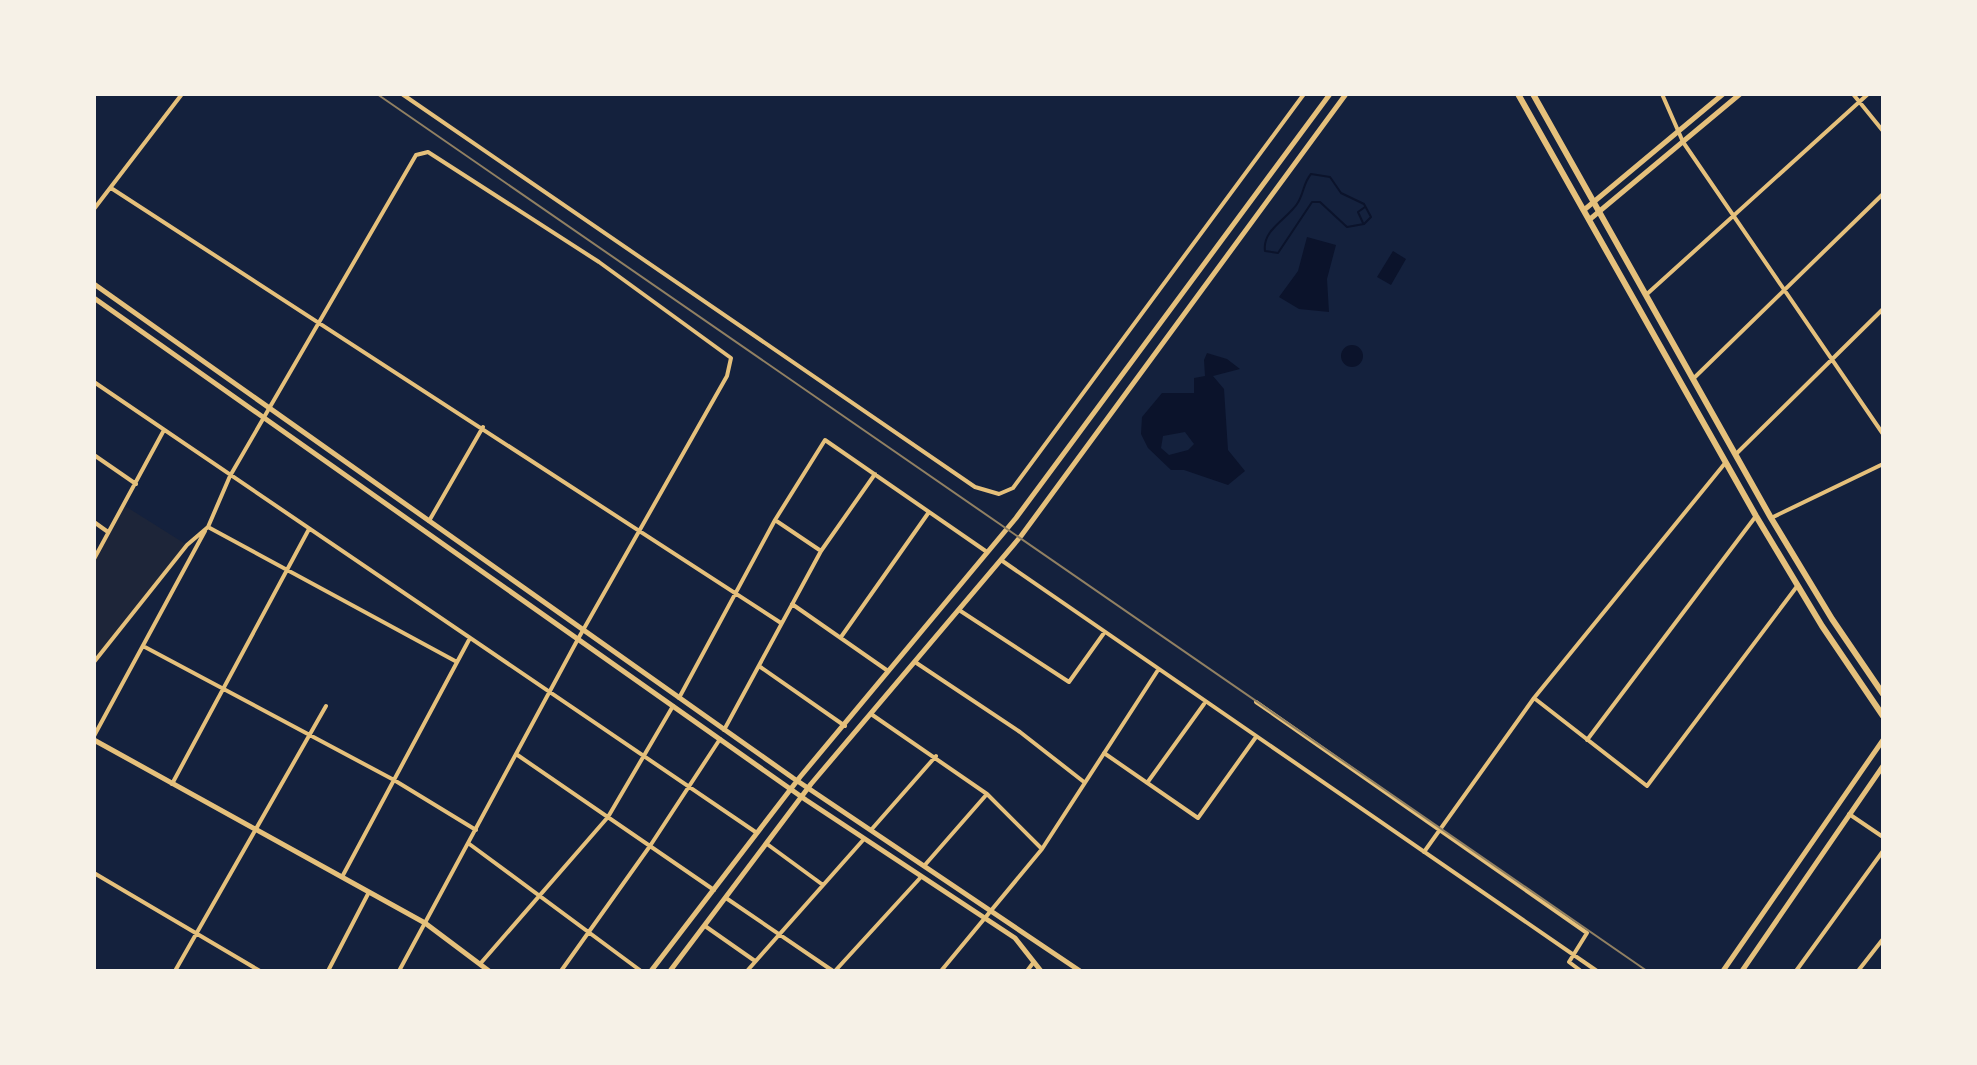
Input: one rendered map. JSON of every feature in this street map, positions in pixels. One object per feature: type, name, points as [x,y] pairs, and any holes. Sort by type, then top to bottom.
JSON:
[{"type":"main road","points":[[651,971],[797,781],[988,552],[1330,94]]},
{"type":"main road","points":[[670,971],[809,788],[1001,560],[1346,94]]},
{"type":"main road","points":[[1518,94],[1756,516],[1883,716]]},
{"type":"main road","points":[[1533,94],[1695,377],[1771,518],[1881,690]]},
{"type":"main road","points":[[1584,210],[1723,94]]},
{"type":"main road","points":[[1589,220],[1740,94]]},
{"type":"main road","points":[[94,284],[797,781],[1080,971]]},
{"type":"main road","points":[[94,298],[802,797],[1015,938],[1041,971]]},
{"type":"main road","points":[[94,738],[425,923],[489,971]]},
{"type":"main road","points":[[1723,971],[1883,740]]},
{"type":"main road","points":[[1742,971],[1883,766]]},
{"type":"main road","points":[[1785,881],[1797,889]]},
{"type":"street","points":[[94,209],[182,94]]},
{"type":"street","points":[[402,94],[975,487],[999,494],[1013,488],[1304,94]]},
{"type":"street","points":[[1662,94],[1683,142],[1883,434]]},
{"type":"street","points":[[1853,94],[1883,131]]},
{"type":"street","points":[[1647,294],[1868,94]]},
{"type":"street","points":[[94,738],[208,527],[230,476],[416,155],[428,152],[599,262],[731,358],[727,376],[578,639],[399,971]]},
{"type":"street","points":[[111,188],[317,325],[483,427],[781,623]]},
{"type":"street","points":[[1695,377],[1883,194]]},
{"type":"street","points":[[1736,454],[1883,309]]},
{"type":"street","points":[[94,382],[758,833]]},
{"type":"street","points":[[429,521],[483,427]]},
{"type":"street","points":[[94,559],[164,430]]},
{"type":"street","points":[[679,698],[734,592],[825,440],[988,552]]},
{"type":"street","points":[[94,455],[136,484]]},
{"type":"street","points":[[1424,852],[1534,698],[1726,462]]},
{"type":"street","points":[[1771,518],[1883,464]]},
{"type":"street","points":[[724,730],[821,551],[875,474]]},
{"type":"street","points":[[841,637],[929,512]]},
{"type":"street","points":[[1587,740],[1756,516]]},
{"type":"street","points":[[775,520],[821,551]]},
{"type":"street","points":[[94,522],[109,533]]},
{"type":"street","points":[[208,527],[457,662]]},
{"type":"street","points":[[94,662],[187,545],[208,527]]},
{"type":"street","points":[[172,784],[309,529]]},
{"type":"street","points":[[1001,560],[1597,971]]},
{"type":"street","points":[[1534,698],[1647,786],[1798,585]]},
{"type":"street","points":[[792,604],[890,673]]},
{"type":"street","points":[[959,610],[1069,682],[1104,633]]},
{"type":"street","points":[[342,877],[470,638]]},
{"type":"street","points":[[143,646],[394,780],[476,830]]},
{"type":"street","points":[[915,662],[1020,732],[1084,782]]},
{"type":"street","points":[[759,666],[845,726]]},
{"type":"street","points":[[941,971],[1042,849],[1158,670]]},
{"type":"street","points":[[1256,702],[1587,933],[1569,962],[1581,971]]},
{"type":"street","points":[[1147,783],[1205,703]]},
{"type":"street","points":[[175,971],[326,706]]},
{"type":"street","points":[[480,964],[608,817],[673,706]]},
{"type":"street","points":[[871,714],[987,794],[1042,849]]},
{"type":"street","points":[[1104,753],[1198,818],[1256,737]]},
{"type":"street","points":[[561,971],[650,846],[720,739]]},
{"type":"street","points":[[516,754],[714,890]]},
{"type":"street","points":[[871,830],[936,756]]},
{"type":"street","points":[[924,866],[987,794]]},
{"type":"street","points":[[1848,813],[1883,837]]},
{"type":"street","points":[[747,971],[864,839]]},
{"type":"street","points":[[468,843],[641,971]]},
{"type":"street","points":[[767,844],[823,885]]},
{"type":"street","points":[[1796,971],[1883,851]]},
{"type":"street","points":[[94,873],[260,971]]},
{"type":"street","points":[[726,898],[834,971],[921,877]]},
{"type":"street","points":[[328,971],[369,892]]},
{"type":"street","points":[[704,926],[755,961]]},
{"type":"street","points":[[1858,971],[1883,939]]},
{"type":"street","points":[[1027,971],[1033,963]]},
{"type":"shaded area","points":[[1307,237],[1336,245],[1327,279],[1329,312],[1299,309],[1279,297],[1298,271]]},
{"type":"shaded area","points":[[1393,251],[1406,259],[1391,285],[1377,277]]},
{"type":"shaded area","points":[[1352,345],[1360,348],[1363,356],[1360,364],[1352,367],[1344,364],[1341,356],[1344,348]]},
{"type":"shaded area","points":[[1207,353],[1227,359],[1240,369],[1213,376],[1224,389],[1228,450],[1245,471],[1228,485],[1184,470],[1171,470],[1148,448],[1141,434],[1142,417],[1162,393],[1194,393],[1194,378],[1205,376]],"holes":[[[1185,432],[1194,444],[1188,450],[1169,455],[1161,448],[1163,436]]]},
{"type":"shaded area","points":[[125,506],[187,545],[94,662],[94,559]]},
{"type":"waterway","points":[[1311,174],[1330,177],[1341,193],[1364,204],[1371,217],[1364,224],[1347,227],[1320,202],[1312,202],[1278,253],[1265,251],[1267,237],[1297,204],[1311,174]]},
{"type":"waterway","points":[[1363,223],[1358,212],[1365,207]]},
{"type":"railway","points":[[377,94],[1647,971]]}]
